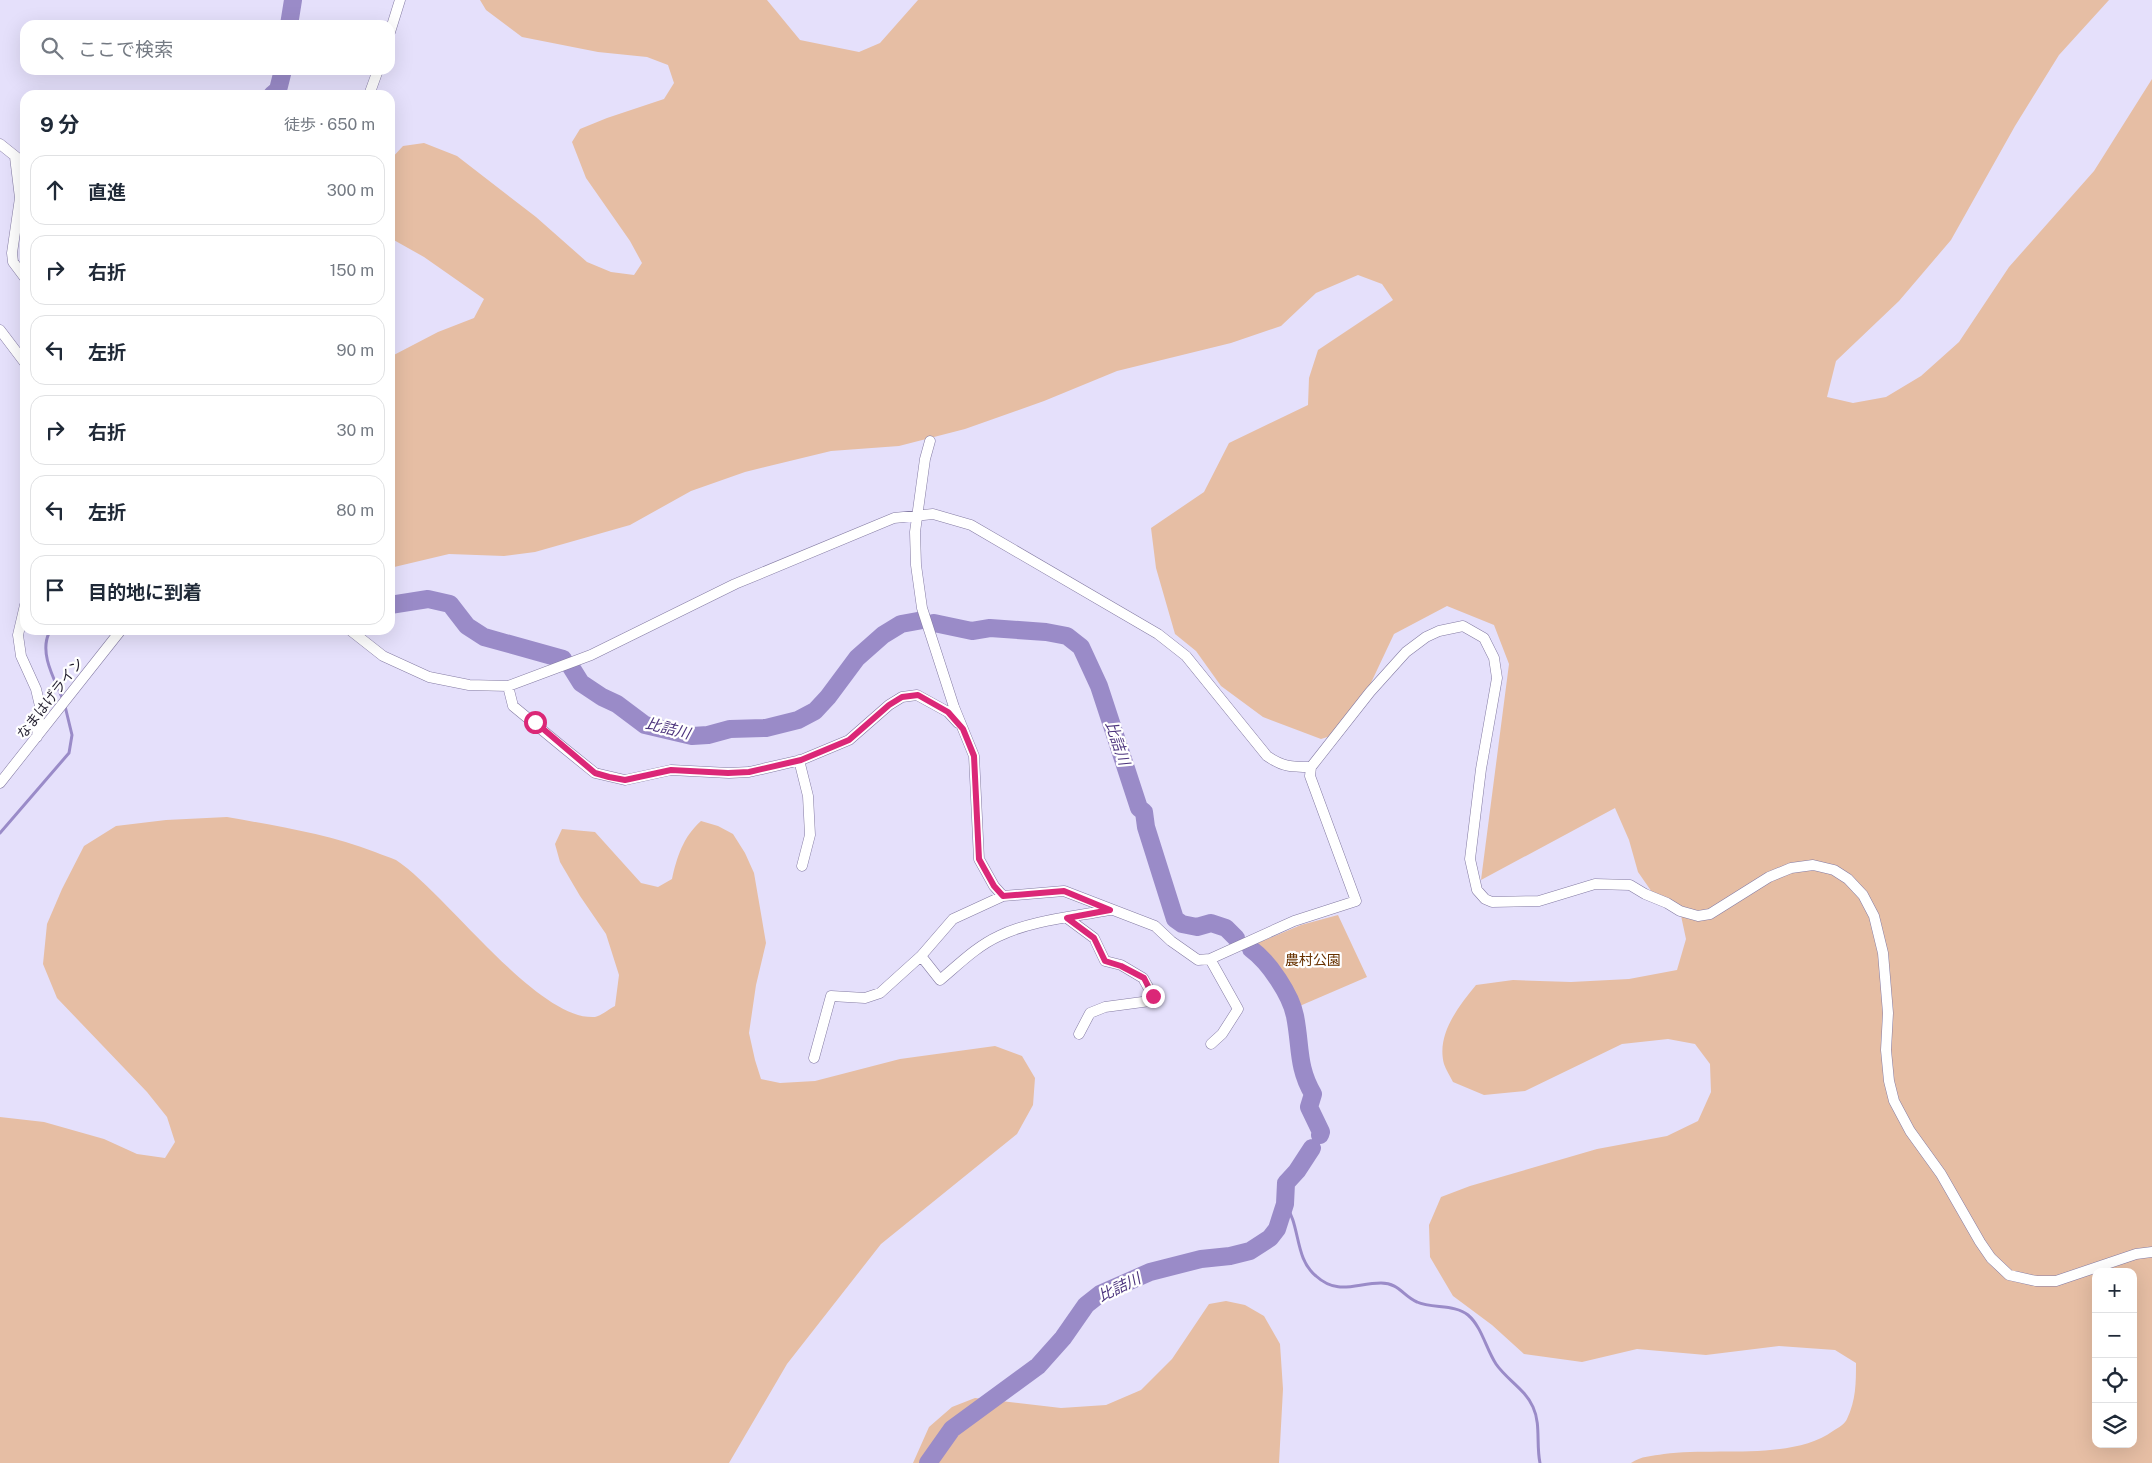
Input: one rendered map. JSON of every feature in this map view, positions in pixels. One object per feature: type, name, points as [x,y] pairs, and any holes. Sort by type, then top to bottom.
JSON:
[{"type":"street","points":[[394,20],[400,0]]},
{"type":"street","points":[[371,90],[376,75]]},
{"type":"street","points":[[0,144],[20,160]]},
{"type":"street","points":[[15,157],[20,198],[12,253],[14,262],[20,271]]},
{"type":"street","points":[[0,330],[20,356]]},
{"type":"street","points":[[930,441],[925,459],[915,532],[916,565],[922,608],[974,756],[979,859],[994,886],[1003,896]]},
{"type":"street","points":[[356,635],[383,656],[429,677],[470,685],[508,686],[591,655],[743,580],[894,518],[933,514],[971,525],[1158,634],[1186,656],[1267,756],[1279,765],[1310,767]]},
{"type":"street","points":[[20,626],[18,635],[21,656],[36,689],[40,706],[36,738]]},
{"type":"street","points":[[814,1058],[831,996],[865,998],[880,993],[921,956],[953,919],[1003,896],[1064,891],[1156,926],[1171,941],[1198,960],[1210,959],[1294,921],[1356,901],[1310,776],[1310,767],[1370,692],[1406,652],[1426,637],[1439,631],[1463,626],[1484,638],[1494,658],[1497,678],[1481,769],[1470,859],[1477,890],[1485,899],[1492,902],[1539,901],[1596,884],[1630,885],[1644,894],[1667,903],[1680,912],[1698,916],[1710,914],[1770,877],[1791,868],[1813,864],[1834,870],[1848,879],[1863,894],[1874,916],[1883,953],[1888,1013],[1888,1081],[1894,1101],[1910,1131],[1941,1174],[1991,1258],[2009,1275],[2036,1281],[2056,1281],[2136,1254],[2152,1252]]},
{"type":"street","name":"なまはげライン","points":[[0,783],[116,635]]},
{"type":"street","points":[[508,686],[513,706],[595,773],[625,780],[671,770],[728,773],[749,772],[799,760],[849,740],[889,705],[902,697],[918,695],[948,712],[963,729]]},
{"type":"street","points":[[799,760],[808,796],[810,835],[802,866]]},
{"type":"street","points":[[921,956],[940,980],[976,950],[999,936],[1022,927],[1110,910]]},
{"type":"street","points":[[1067,918],[1094,938],[1105,961],[1121,966],[1144,978],[1153,996],[1150,1000],[1105,1007],[1090,1013],[1078,1034]]},
{"type":"street","points":[[1210,959],[1238,1009],[1222,1034],[1211,1044]]},
{"type":"green space","points":[[480,0],[767,0],[800,40],[859,52],[880,43],[918,0],[2109,0],[2059,55],[2015,126],[1951,240],[1899,301],[1836,361],[1827,397],[1853,403],[1886,397],[1921,376],[1959,342],[2009,267],[2094,171],[2152,79],[2152,1463],[1631,1463],[1643,1458],[1664,1454],[1774,1450],[1816,1440],[1845,1423],[1854,1398],[1856,1363],[1835,1350],[1779,1346],[1706,1355],[1637,1349],[1582,1362],[1524,1354],[1492,1325],[1453,1296],[1430,1257],[1429,1225],[1441,1197],[1470,1186],[1597,1149],[1667,1136],[1698,1121],[1711,1092],[1710,1064],[1695,1044],[1668,1039],[1622,1044],[1525,1091],[1484,1095],[1453,1082],[1444,1064],[1442,1053],[1446,1031],[1456,1011],[1476,985],[1513,980],[1571,982],[1629,979],[1677,970],[1686,939],[1680,911],[1654,895],[1638,872],[1629,840],[1615,808],[1481,880],[1509,664],[1494,625],[1447,606],[1394,634],[1361,704],[1337,734],[1321,739],[1263,717],[1221,686],[1196,651],[1175,634],[1156,568],[1151,528],[1204,492],[1229,443],[1308,405],[1309,378],[1318,350],[1393,300],[1382,284],[1358,275],[1316,293],[1281,326],[1231,343],[1117,371],[1044,401],[965,429],[899,446],[831,451],[745,472],[691,491],[630,525],[535,552],[504,556],[449,554],[395,567],[395,354],[438,332],[474,318],[484,299],[424,257],[395,241],[395,155],[403,146],[424,143],[457,156],[536,217],[587,262],[611,272],[634,275],[642,263],[630,241],[586,178],[572,142],[580,129],[664,99],[674,83],[668,65],[647,57],[598,52],[522,37],[486,10]]},
{"type":"green space","points":[[227,817],[321,835],[396,860],[417,876],[492,952],[546,999],[572,1013],[595,1017],[615,1006],[619,975],[606,934],[560,862],[555,844],[562,829],[595,832],[641,883],[658,887],[672,879],[685,841],[695,827],[701,821],[718,826],[733,834],[745,853],[754,873],[766,943],[756,985],[749,1033],[761,1079],[780,1083],[815,1081],[900,1059],[995,1046],[1022,1056],[1035,1078],[1033,1105],[1017,1134],[881,1244],[787,1364],[729,1463],[0,1463],[0,1117],[44,1122],[104,1139],[137,1154],[165,1158],[175,1142],[167,1117],[147,1092],[57,998],[43,964],[47,924],[84,846],[116,826],[166,820]]},
{"type":"green space","name":"農村公園","points":[[1338,915],[1367,977],[1295,1008],[1270,962],[1253,945],[1301,925]]},
{"type":"green space","points":[[1226,1301],[1245,1305],[1264,1316],[1280,1344],[1283,1389],[1279,1463],[913,1463],[929,1427],[952,1407],[975,1398],[1061,1408],[1106,1405],[1141,1390],[1172,1359],[1209,1304]]},
{"type":"waterway","name":"比詰川","points":[[290,20],[293,0]]},
{"type":"waterway","name":"比詰川","points":[[278,90],[282,75]]},
{"type":"waterway","name":"比詰川","points":[[395,604],[428,599],[450,604],[467,626],[484,637],[563,659]]},
{"type":"waterway","name":"比詰川","points":[[571,667],[581,683],[602,697],[617,704],[645,725],[692,736],[708,735],[730,729],[766,728],[798,720],[815,711],[857,658],[883,635],[901,624],[923,620]]},
{"type":"waterway","name":"比詰川","points":[[934,623],[972,631],[990,628],[1046,632],[1067,636],[1081,647],[1099,686],[1139,808],[1144,812],[1146,827],[1175,919],[1182,924],[1197,927],[1211,923],[1226,928],[1236,938]]},
{"type":"waterway","points":[[48,635],[46,650],[49,667],[63,700]]},
{"type":"waterway","points":[[0,833],[69,753],[72,735],[65,706]]},
{"type":"waterway","name":"比詰川","points":[[1251,949],[1272,970],[1293,1008],[1304,1075],[1313,1094],[1309,1107],[1321,1132],[1320,1135]]},
{"type":"waterway","name":"比詰川","points":[[928,1463],[952,1429],[1038,1366],[1063,1338],[1086,1305],[1100,1294],[1150,1272],[1201,1259],[1230,1256],[1250,1251],[1270,1238],[1277,1229],[1285,1204],[1286,1183],[1297,1171],[1312,1148]]},
{"type":"waterway","points":[[1285,1204],[1294,1222],[1304,1260],[1309,1269],[1324,1282],[1340,1287],[1381,1283],[1392,1285],[1417,1302],[1457,1309],[1473,1320],[1496,1364],[1521,1390],[1533,1407],[1538,1427],[1540,1463]]},
{"type":"route","points":[[535,722],[595,773],[609,777],[625,780],[671,770],[728,773],[749,772],[801,760],[849,740],[889,705],[902,697],[918,695],[948,712],[963,729],[974,756],[979,859],[994,886],[1003,896],[1064,891],[1110,910],[1067,918],[1072,924],[1094,938],[1105,961],[1121,966],[1144,978],[1153,996]]}]
